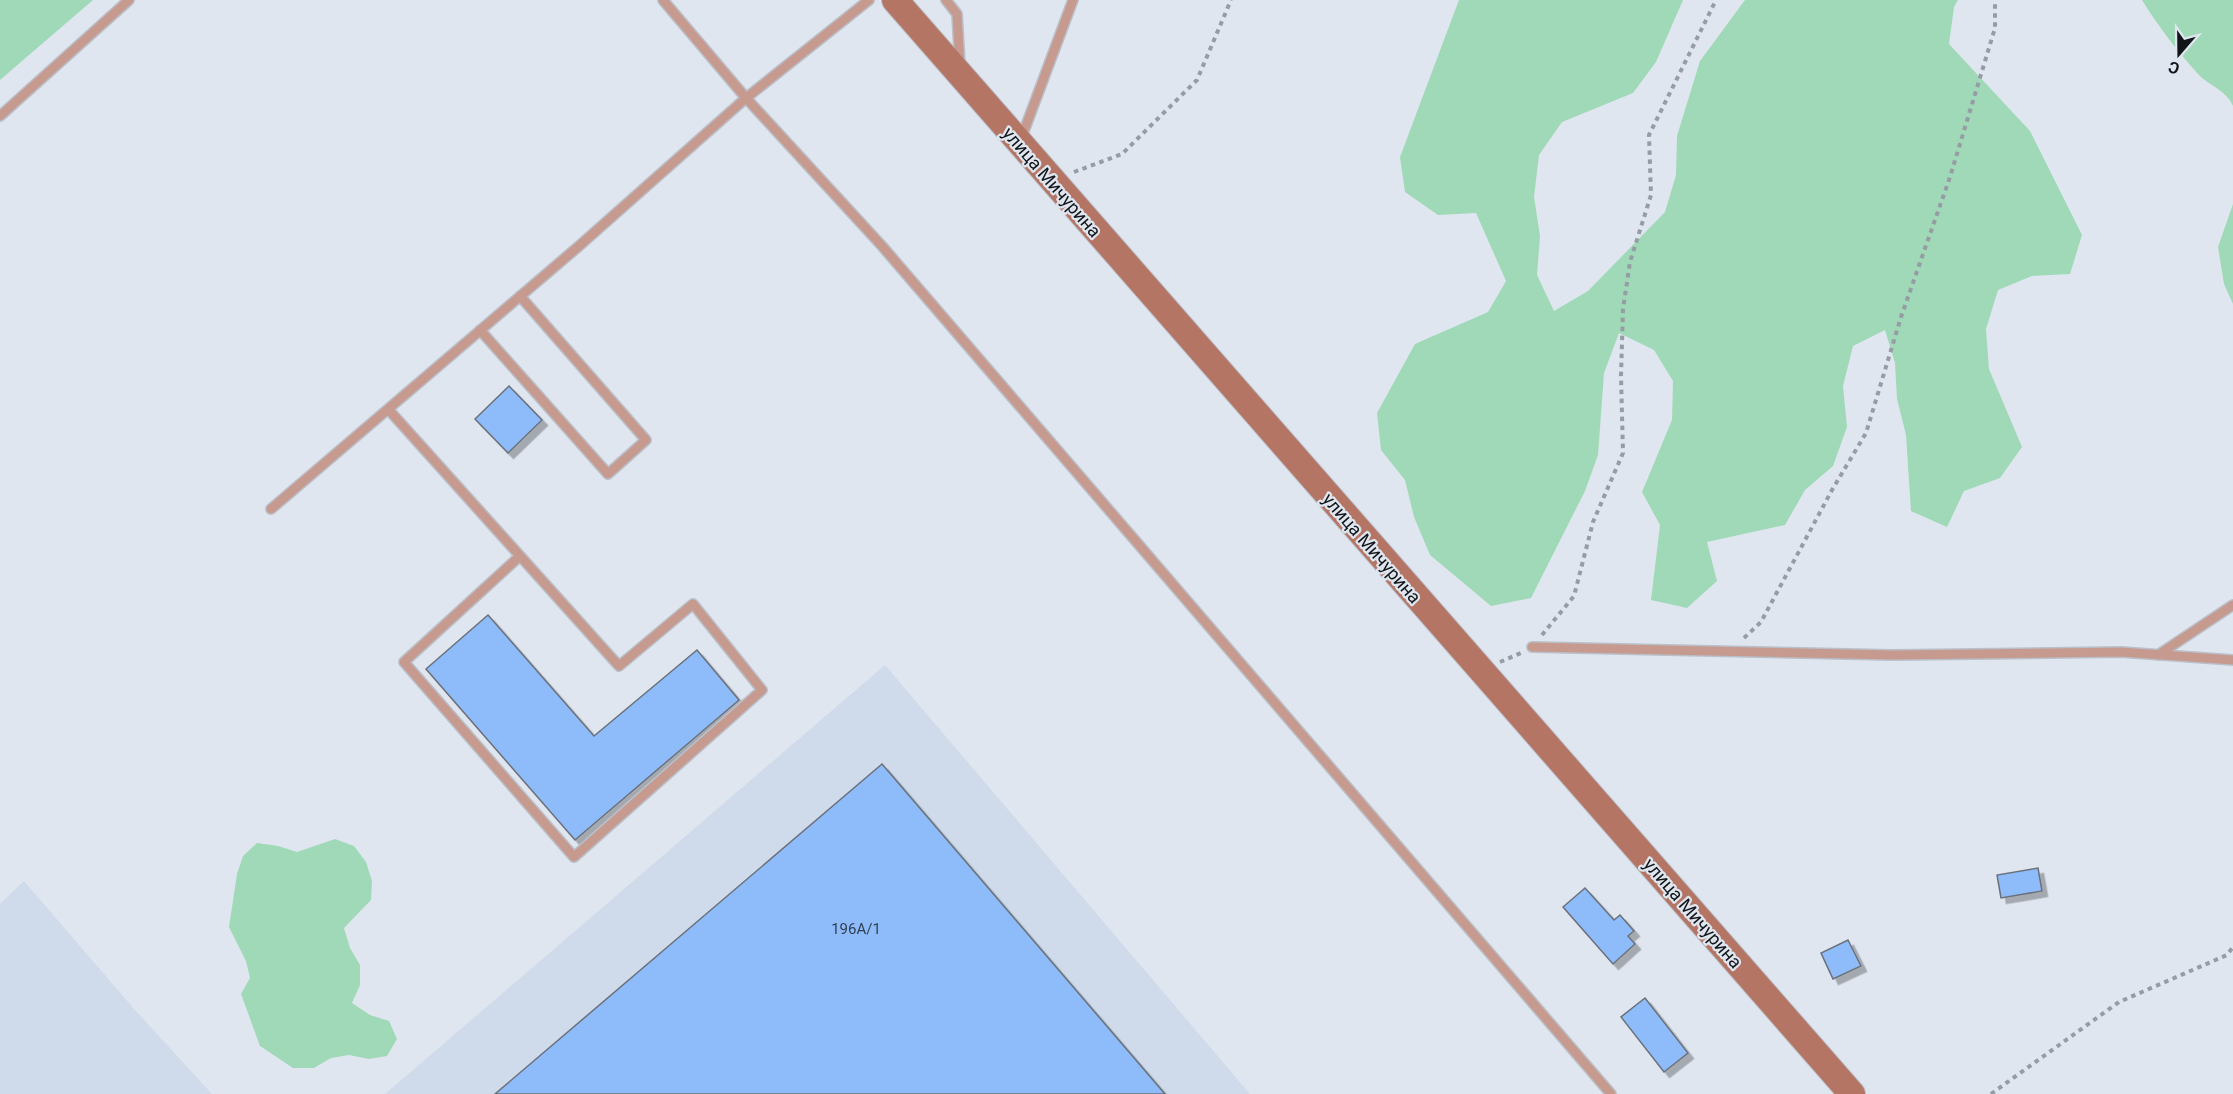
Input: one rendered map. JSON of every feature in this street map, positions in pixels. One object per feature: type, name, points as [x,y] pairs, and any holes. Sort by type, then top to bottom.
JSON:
[{"type":"main road","name":"улица Мичурина","points":[[895,0],[1852,1094]]},
{"type":"lane","points":[[0,116],[129,0]]},
{"type":"lane","points":[[663,0],[746,98],[882,246],[1611,1094]]},
{"type":"lane","points":[[271,509],[520,296],[746,98],[870,0]]},
{"type":"lane","points":[[946,0],[957,14],[961,76]]},
{"type":"lane","points":[[1019,144],[1073,0]]},
{"type":"lane","points":[[480,330],[608,474],[646,440],[520,296]]},
{"type":"lane","points":[[388,409],[619,666],[693,604],[762,690],[574,857],[404,662],[520,556]]},
{"type":"lane","points":[[2158,656],[2233,605]]},
{"type":"lane","points":[[1532,647],[1893,655],[2121,652],[2233,660]]},
{"type":"path","points":[[1051,181],[1122,154],[1197,80],[1231,0]]},
{"type":"path","points":[[1480,671],[1532,647],[1574,596],[1593,522],[1623,453],[1621,376],[1623,309],[1630,262],[1650,195],[1649,135],[1716,0]]},
{"type":"path","points":[[1730,650],[1761,622],[1832,490],[1866,433],[1901,316],[1950,177],[1995,28],[1995,0]]},
{"type":"path","points":[[1991,1094],[2119,1002],[2227,955],[2233,946]]},
{"type":"shaded area","points":[[885,665],[1250,1094],[385,1094]]},
{"type":"shaded area","points":[[24,881],[135,1010],[212,1094],[0,1094],[0,904]]},
{"type":"green space","points":[[0,0],[93,0],[0,80]]},
{"type":"green space","points":[[1459,0],[1683,0],[1656,62],[1633,93],[1562,122],[1539,155],[1534,197],[1540,236],[1537,275],[1554,311],[1588,291],[1665,212],[1676,175],[1677,136],[1700,61],[1745,0],[1958,0],[1954,7],[1949,44],[2030,131],[2082,235],[2070,274],[2032,276],[1998,290],[1986,329],[1989,369],[2022,447],[2000,478],[1964,491],[1947,527],[1911,511],[1906,435],[1897,399],[1895,363],[1885,330],[1853,346],[1843,386],[1847,427],[1833,466],[1805,490],[1785,525],[1707,542],[1717,581],[1687,608],[1651,600],[1660,525],[1642,492],[1672,420],[1673,381],[1654,350],[1619,333],[1604,373],[1598,455],[1585,491],[1531,598],[1491,606],[1430,555],[1414,517],[1405,480],[1381,450],[1377,413],[1415,344],[1488,312],[1506,281],[1476,213],[1438,215],[1405,192],[1400,157]]},
{"type":"green space","points":[[2142,0],[2233,0],[2233,106],[2227,96],[2203,79],[2191,66]]},
{"type":"green space","points":[[2233,204],[2233,304],[2224,284],[2218,247]]},
{"type":"green space","points":[[335,839],[354,846],[366,862],[372,881],[371,900],[344,928],[350,948],[360,965],[360,985],[352,1003],[370,1015],[389,1021],[397,1039],[387,1056],[369,1059],[349,1055],[331,1058],[314,1068],[293,1068],[260,1046],[241,994],[250,978],[246,961],[229,927],[237,874],[243,856],[257,843],[297,852]]},
{"type":"building","points":[[509,386],[542,420],[508,453],[475,419]]},
{"type":"building","points":[[488,615],[594,736],[697,650],[739,700],[575,840],[426,669]]},
{"type":"building","points":[[882,764],[1165,1094],[495,1094]]},
{"type":"building","points":[[2038,868],[2042,891],[2001,898],[1997,875]]},
{"type":"building","points":[[1585,888],[1614,920],[1620,915],[1634,931],[1628,936],[1635,944],[1613,964],[1563,907]]},
{"type":"building","points":[[1848,940],[1861,966],[1833,979],[1821,953]]},
{"type":"building","points":[[1645,998],[1688,1053],[1664,1072],[1621,1017]]}]
